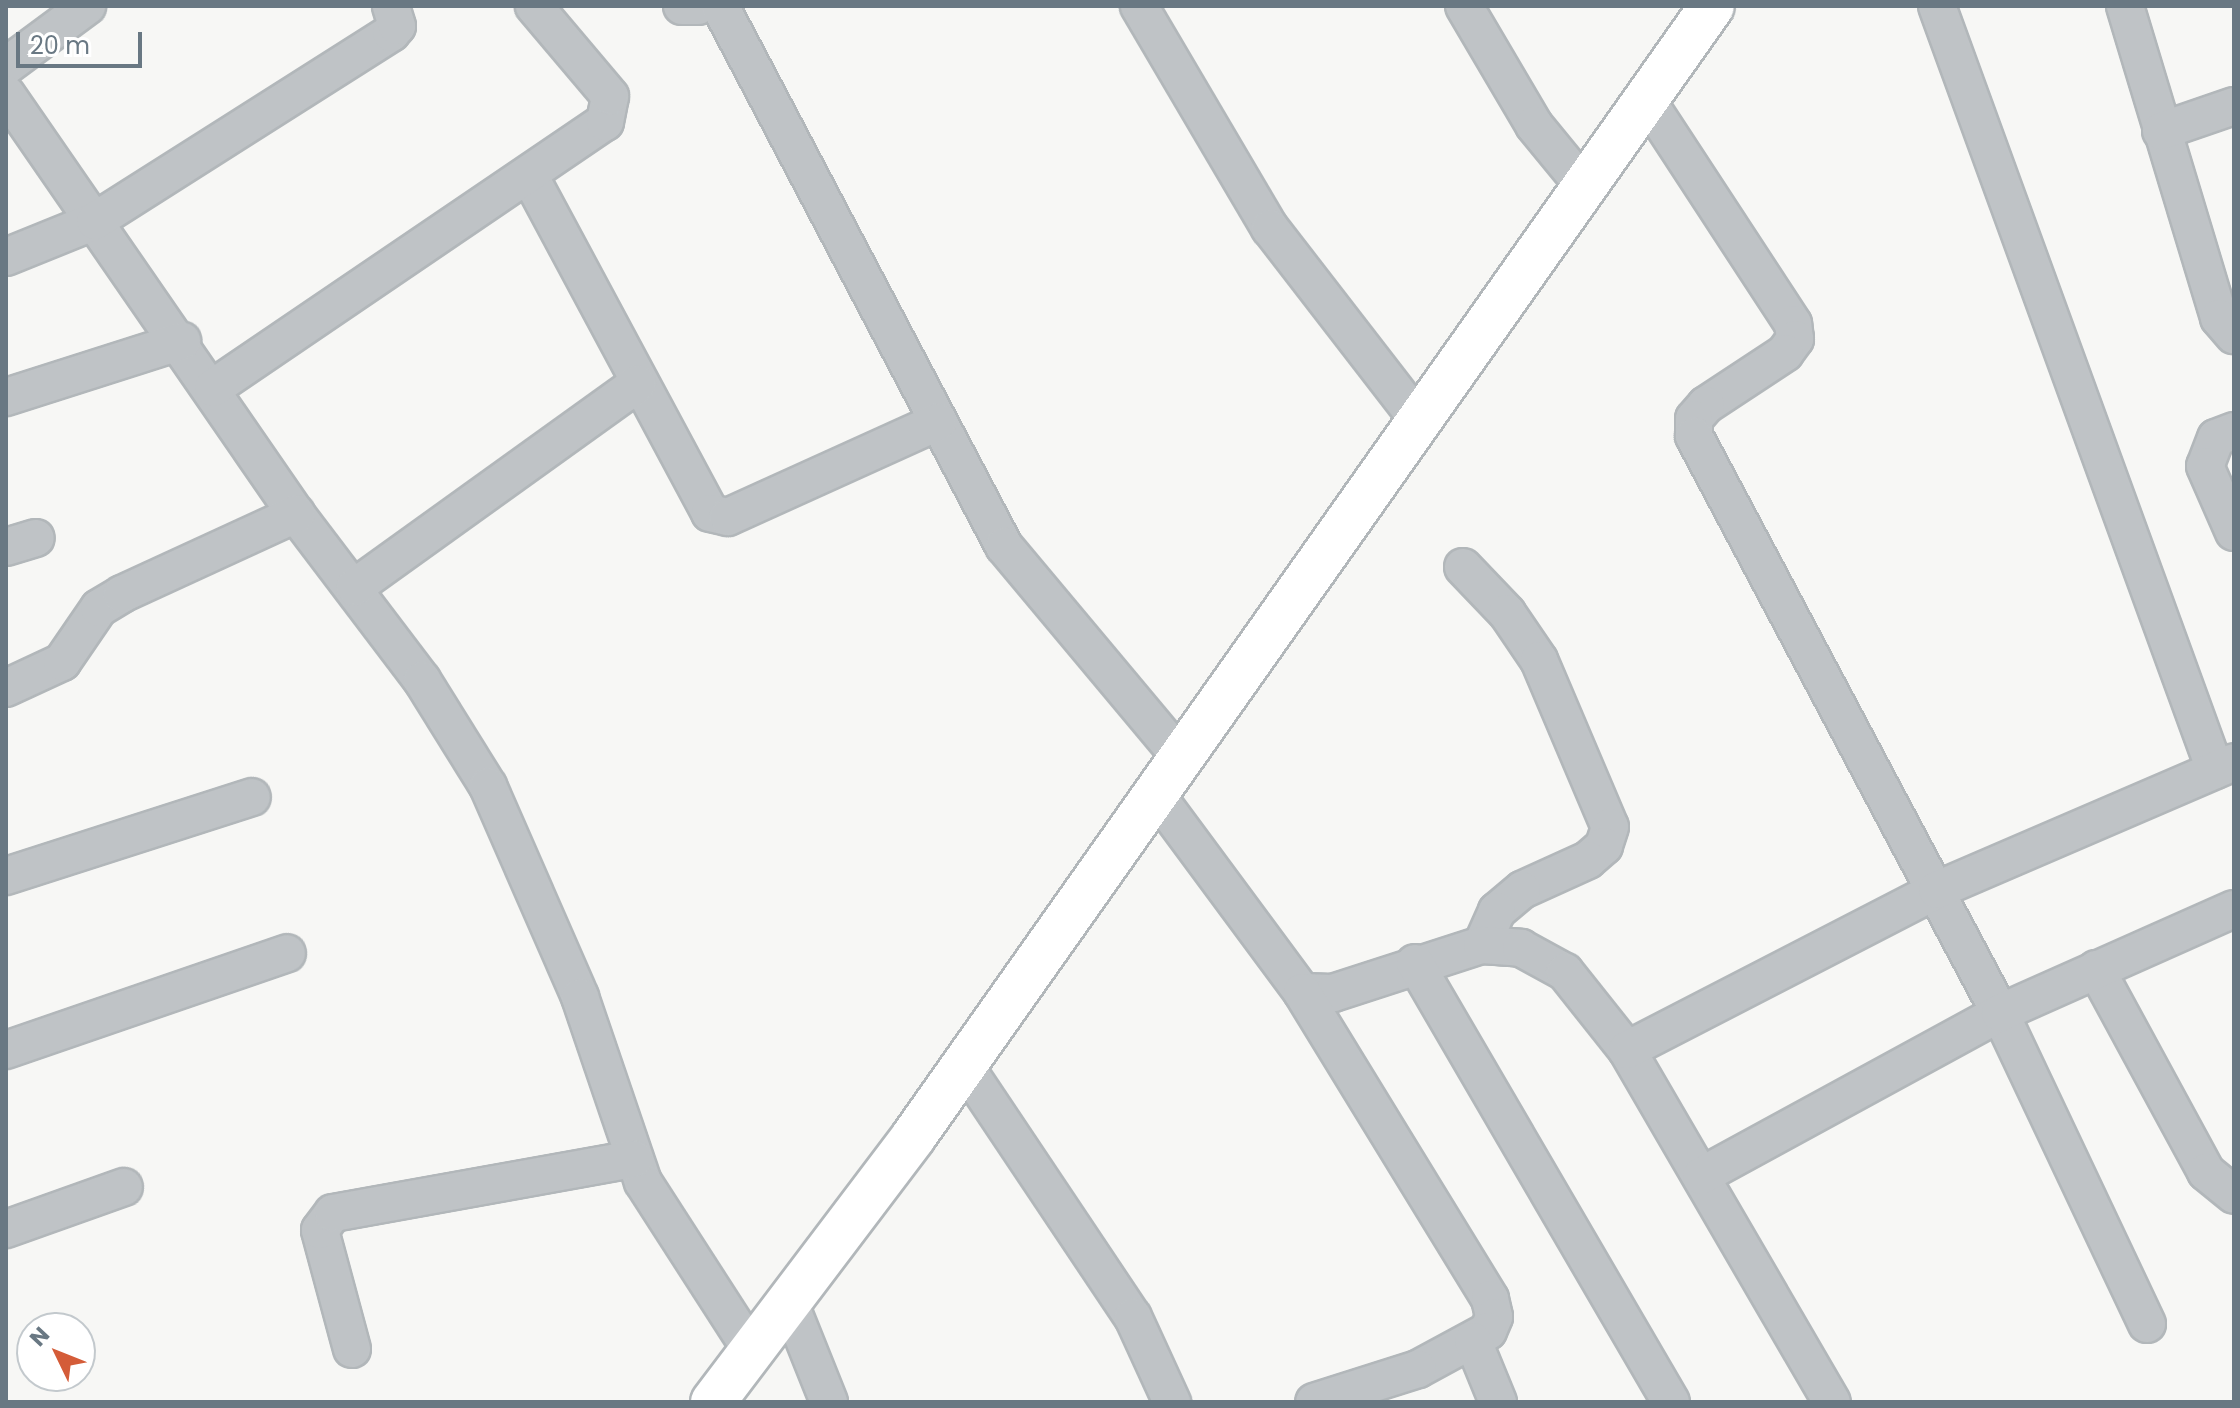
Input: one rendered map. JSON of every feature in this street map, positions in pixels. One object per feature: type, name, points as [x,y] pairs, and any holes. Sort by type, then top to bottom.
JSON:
[{"type":"main road","points":[[713,1402],[964,1065],[1712,6]]},
{"type":"street","points":[[6,66],[87,6]]},
{"type":"street","points":[[6,257],[95,221],[391,33],[397,26],[391,6]]},
{"type":"street","points":[[213,388],[529,175],[612,111],[598,77],[534,6]]},
{"type":"street","points":[[682,6],[698,6]]},
{"type":"street","points":[[720,6],[1004,546],[1181,758]]},
{"type":"street","points":[[1139,6],[1270,228],[1419,421]]},
{"type":"street","points":[[1464,6],[1534,125],[1585,187]]},
{"type":"street","points":[[1627,1050],[1937,890],[2224,766],[1937,6]]},
{"type":"street","points":[[2125,6],[2219,318],[2234,335]]},
{"type":"street","points":[[6,94],[182,341],[296,514],[355,587],[488,786],[580,997],[634,1159],[664,1223],[752,1351]]},
{"type":"street","points":[[1646,99],[1793,324],[1795,339],[1785,353],[1706,405],[1694,419],[1694,436],[2000,1013],[2147,1324]]},
{"type":"street","points":[[2161,131],[2234,106]]},
{"type":"street","points":[[529,175],[700,501],[728,517],[937,422]]},
{"type":"street","points":[[6,397],[182,341]]},
{"type":"street","points":[[355,587],[638,384]]},
{"type":"street","points":[[2234,431],[2216,438],[2205,466],[2234,532]]},
{"type":"street","points":[[6,688],[62,662],[99,608],[122,594],[296,514]]},
{"type":"street","points":[[1463,567],[1507,613],[1539,660],[1610,827],[1604,846],[1588,860],[1522,890],[1497,911],[1482,945]]},
{"type":"street","points":[[1154,792],[1302,992],[1490,1299],[1494,1317],[1473,1341],[1418,1369],[1314,1402]]},
{"type":"street","points":[[6,876],[252,797]]},
{"type":"street","points":[[1701,1176],[2000,1013],[2234,909]]},
{"type":"street","points":[[1302,992],[1333,993],[1415,963],[1482,945],[1521,948],[1565,972],[1627,1050],[1832,1402]]},
{"type":"street","points":[[6,1050],[287,953]]},
{"type":"street","points":[[1415,963],[1671,1402]]},
{"type":"street","points":[[2096,969],[2206,1172],[2234,1195]]},
{"type":"street","points":[[964,1065],[1133,1317],[1172,1402]]},
{"type":"street","points":[[352,1349],[320,1230],[333,1213],[634,1159]]},
{"type":"street","points":[[6,1229],[124,1187]]},
{"type":"street","points":[[789,1302],[829,1402]]},
{"type":"street","points":[[1473,1341],[1498,1402]]}]
